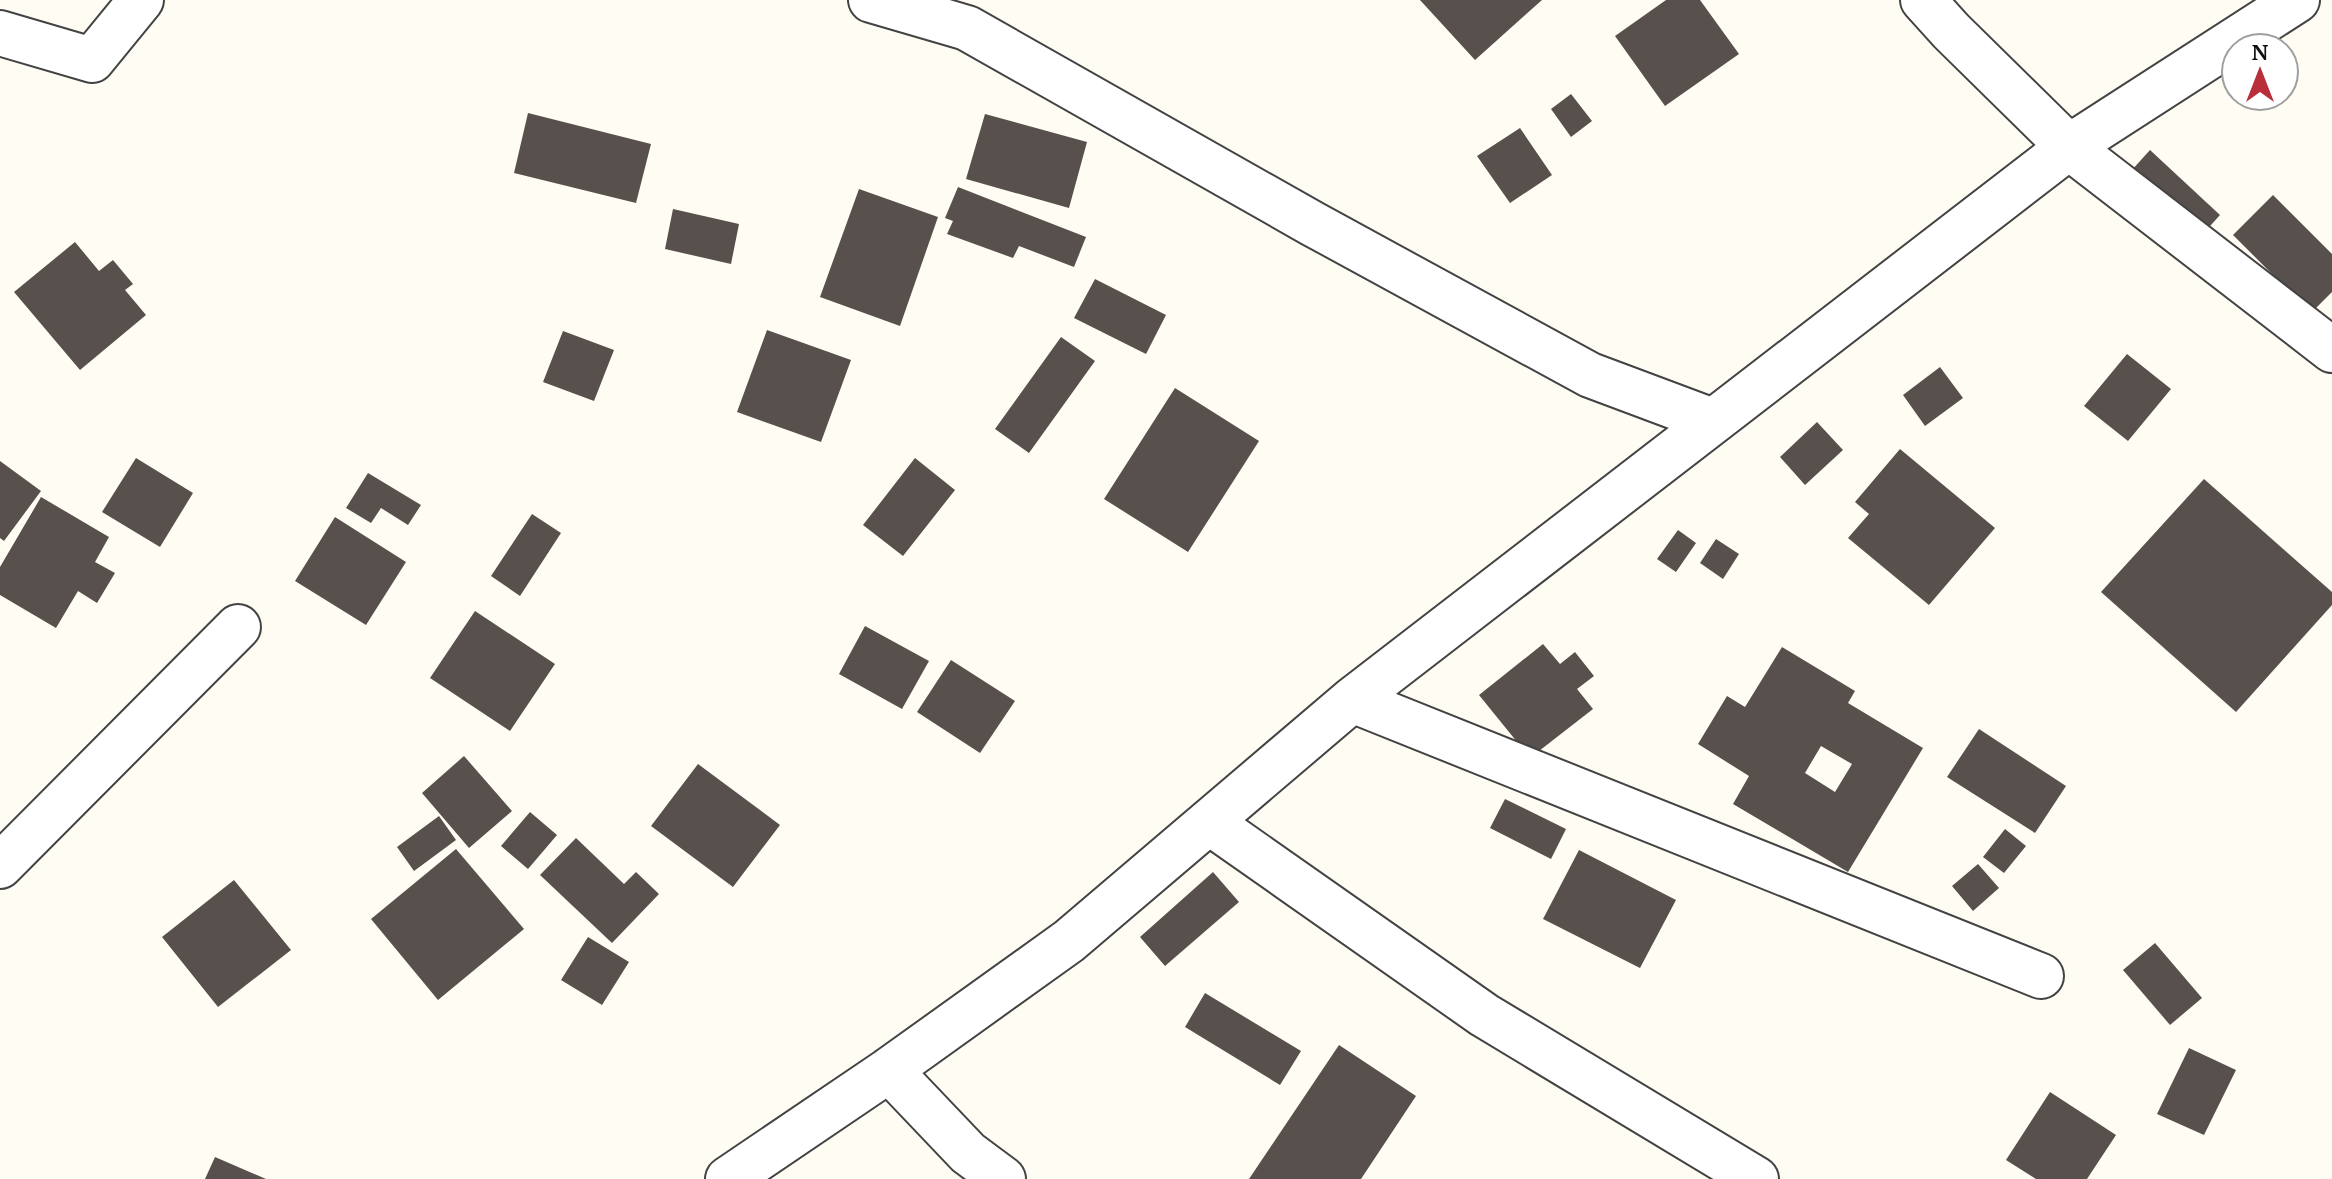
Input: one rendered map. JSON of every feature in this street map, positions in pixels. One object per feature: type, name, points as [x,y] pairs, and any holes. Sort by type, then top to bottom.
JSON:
[{"type":"street","points":[[0,33],[92,60],[141,0]]},
{"type":"street","points":[[871,0],[967,28],[1313,224],[1590,375],[1713,421]]},
{"type":"street","points":[[1923,0],[2069,147],[2332,350]]},
{"type":"street","points":[[728,1179],[889,1070],[1069,941],[1352,700],[2069,147],[2297,0]]},
{"type":"street","points":[[0,866],[238,627]]},
{"type":"street","points":[[1352,700],[2041,976]]},
{"type":"street","points":[[1209,822],[1484,1015],[1756,1179]]},
{"type":"street","points":[[889,1070],[968,1153],[1003,1179]]},
{"type":"building","points":[[1420,0],[1542,0],[1475,60]]},
{"type":"building","points":[[1666,0],[1700,0],[1739,54],[1665,106],[1615,36]]},
{"type":"building","points":[[1571,94],[1592,121],[1571,137],[1551,109]]},
{"type":"building","points":[[528,113],[651,144],[636,203],[514,173]]},
{"type":"building","points":[[985,114],[1087,142],[1069,208],[966,179]]},
{"type":"building","points":[[1520,128],[1552,175],[1510,203],[1477,156]]},
{"type":"building","points":[[2150,150],[2220,215],[2202,235],[2131,171]]},
{"type":"building","points":[[958,187],[1086,237],[1074,267],[1019,246],[1013,258],[947,234],[953,221],[945,218]]},
{"type":"building","points":[[859,189],[938,217],[900,326],[820,297]]},
{"type":"building","points":[[2273,195],[2332,254],[2332,292],[2311,313],[2233,235]]},
{"type":"building","points":[[673,209],[739,224],[731,264],[665,249]]},
{"type":"building","points":[[75,242],[99,271],[113,260],[133,284],[125,290],[146,315],[80,370],[14,292]]},
{"type":"building","points":[[1095,279],[1166,315],[1146,354],[1074,318]]},
{"type":"building","points":[[767,330],[851,360],[821,442],[737,412]]},
{"type":"building","points":[[563,331],[614,350],[594,401],[543,382]]},
{"type":"building","points":[[1061,337],[1095,361],[1029,453],[995,429]]},
{"type":"building","points":[[2127,354],[2171,389],[2128,441],[2084,406]]},
{"type":"building","points":[[1940,367],[1963,398],[1925,426],[1903,395]]},
{"type":"building","points":[[1175,388],[1259,441],[1188,552],[1104,499]]},
{"type":"building","points":[[1817,422],[1843,450],[1805,485],[1780,457]]},
{"type":"building","points":[[1900,449],[1995,528],[1929,605],[1848,538],[1869,514],[1855,502]]},
{"type":"building","points":[[136,458],[193,493],[160,547],[102,512]]},
{"type":"building","points":[[915,458],[955,490],[903,556],[863,525]]},
{"type":"building","points":[[0,461],[41,491],[4,541],[0,538]]},
{"type":"building","points":[[368,473],[421,505],[408,525],[381,508],[371,523],[346,508]]},
{"type":"building","points":[[2204,479],[2332,592],[2332,605],[2236,712],[2101,592]]},
{"type":"building","points":[[41,497],[109,537],[95,562],[115,573],[97,603],[78,591],[56,628],[0,595],[0,567]]},
{"type":"building","points":[[532,514],[561,533],[520,596],[491,576]]},
{"type":"building","points":[[335,517],[406,562],[366,625],[295,581]]},
{"type":"building","points":[[1678,530],[1696,543],[1676,572],[1657,559]]},
{"type":"building","points":[[1716,539],[1739,554],[1723,579],[1700,563]]},
{"type":"building","points":[[475,611],[555,664],[510,731],[430,678]]},
{"type":"building","points":[[865,626],[929,661],[902,709],[839,674]]},
{"type":"building","points":[[1543,644],[1560,664],[1575,652],[1594,676],[1577,689],[1593,709],[1530,758],[1479,695]]},
{"type":"building","points":[[1782,647],[1855,691],[1848,703],[1923,748],[1848,872],[1733,804],[1749,776],[1698,744],[1727,696],[1745,707]],"holes":[[[1821,746],[1852,764],[1835,792],[1805,773]]]},
{"type":"building","points":[[951,660],[1015,701],[980,753],[917,712]]},
{"type":"building","points":[[1979,729],[2066,786],[2035,833],[1947,777]]},
{"type":"building","points":[[464,756],[512,811],[469,848],[422,793]]},
{"type":"building","points":[[698,764],[780,825],[733,887],[651,826]]},
{"type":"building","points":[[1505,799],[1566,829],[1551,859],[1490,828]]},
{"type":"building","points":[[530,812],[557,835],[528,869],[501,846]]},
{"type":"building","points":[[439,816],[456,840],[414,871],[397,847]]},
{"type":"building","points":[[2005,829],[2026,846],[2004,873],[1983,857]]},
{"type":"building","points":[[576,838],[624,884],[636,872],[659,894],[612,943],[540,875]]},
{"type":"building","points":[[456,849],[524,929],[438,1000],[371,919]]},
{"type":"building","points":[[1579,850],[1676,900],[1640,968],[1543,919]]},
{"type":"building","points":[[1978,864],[1999,888],[1973,911],[1952,886]]},
{"type":"building","points":[[1213,872],[1239,902],[1165,966],[1140,937]]},
{"type":"building","points":[[234,880],[291,950],[218,1007],[162,937]]},
{"type":"building","points":[[588,937],[629,962],[602,1005],[561,980]]},
{"type":"building","points":[[2155,943],[2202,998],[2170,1025],[2123,970]]},
{"type":"building","points":[[1205,993],[1301,1051],[1280,1085],[1185,1027]]},
{"type":"building","points":[[1339,1045],[1416,1096],[1361,1179],[1249,1179]]},
{"type":"building","points":[[2189,1048],[2236,1070],[2204,1135],[2157,1114]]},
{"type":"building","points":[[2050,1092],[2116,1135],[2087,1179],[2036,1179],[2006,1160]]},
{"type":"building","points":[[215,1157],[266,1179],[205,1179]]}]
